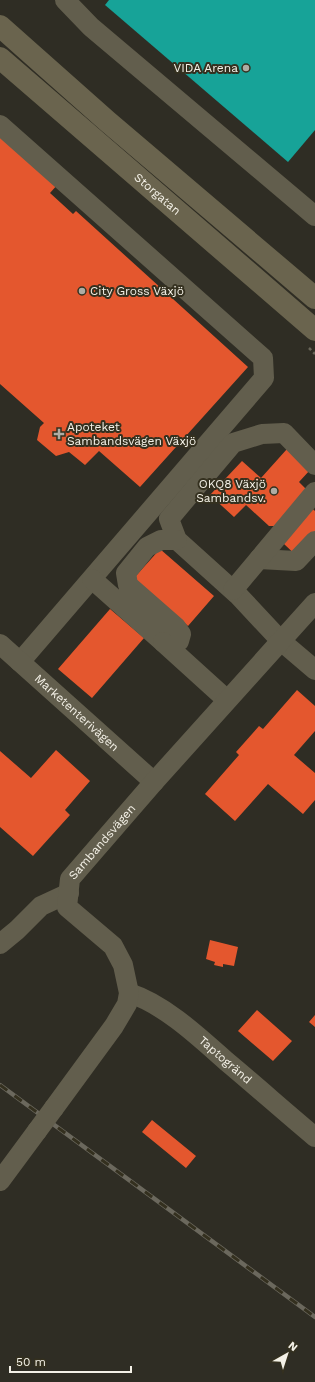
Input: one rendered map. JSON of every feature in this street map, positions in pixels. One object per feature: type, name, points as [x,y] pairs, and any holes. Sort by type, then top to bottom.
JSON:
[{"type":"main road","name":"Storgatan","points":[[0,26],[315,298]]},
{"type":"main road","name":"Storgatan","points":[[0,58],[315,330]]},
{"type":"street","points":[[65,0],[92,27],[315,216]]},
{"type":"street","points":[[0,125],[263,358],[264,378],[20,662]]},
{"type":"street","points":[[315,465],[284,433],[262,434],[233,443],[169,520],[177,540],[233,590],[281,641],[315,670]]},
{"type":"street","points":[[233,590],[315,492]]},
{"type":"street","points":[[163,642],[173,644],[179,641],[181,634],[176,627],[128,584],[126,573],[147,547],[161,540],[177,540]]},
{"type":"street","points":[[259,559],[296,561],[315,541]]},
{"type":"street","points":[[92,579],[227,700]]},
{"type":"street","name":"Sambandsvägen","points":[[129,992],[123,965],[113,946],[68,907],[70,879],[154,782],[315,603]]},
{"type":"street","name":"Marketenterivägen","points":[[0,644],[154,782]]},
{"type":"street","points":[[0,944],[17,930],[41,906],[69,893]]},
{"type":"street","points":[[0,1181],[114,1026],[127,1004],[129,992]]},
{"type":"street","name":"Taptogränd","points":[[129,992],[145,999],[191,1031],[315,1137]]},
{"type":"building: Shops","name":"City Gross Växjö","points":[[0,132],[58,184],[50,193],[73,214],[76,211],[248,367],[140,487],[99,451],[85,465],[69,452],[56,456],[37,440],[40,427],[44,423],[0,384]]},
{"type":"building: Shops","points":[[287,449],[310,470],[299,482],[309,492],[302,499],[315,511],[315,542],[300,559],[284,544],[278,526],[269,526],[246,505],[234,517],[210,495],[242,461],[261,478]]},
{"type":"building: Shops","points":[[160,549],[214,596],[188,626],[134,578]]},
{"type":"building: Shops","points":[[110,609],[144,638],[92,698],[58,669]]},
{"type":"building: Shops","points":[[297,690],[315,706],[315,731],[294,755],[315,773],[315,800],[303,814],[268,784],[235,821],[205,794],[239,755],[236,752],[259,726],[263,729]]},
{"type":"building: Shops","points":[[56,750],[90,781],[65,810],[70,815],[33,856],[0,827],[0,751],[31,778]]},
{"type":"building: Shops","points":[[210,940],[238,947],[234,966],[223,964],[223,967],[214,965],[215,962],[206,959]]},
{"type":"building: Shops","points":[[257,1010],[292,1041],[273,1061],[238,1031]]},
{"type":"building: Shops","points":[[315,1015],[315,1027],[309,1022]]},
{"type":"building: Shops","points":[[152,1120],[196,1156],[186,1168],[142,1132]]},
{"type":"building: Public","name":"VIDA Arena","points":[[109,0],[315,0],[315,130],[288,162],[105,5]]},
{"type":"railway","points":[[0,1085],[315,1317]]},
{"type":"place","name":"VIDA Arena","points":[[246,68]]},
{"type":"place","name":"City Gross Växjö","points":[[82,291]]},
{"type":"place","name":"Apoteket Sambandsvägen Växjö","points":[[59,434]]},
{"type":"place","name":"OKQ8 Växjö Sambandsv.","points":[[274,491]]}]
